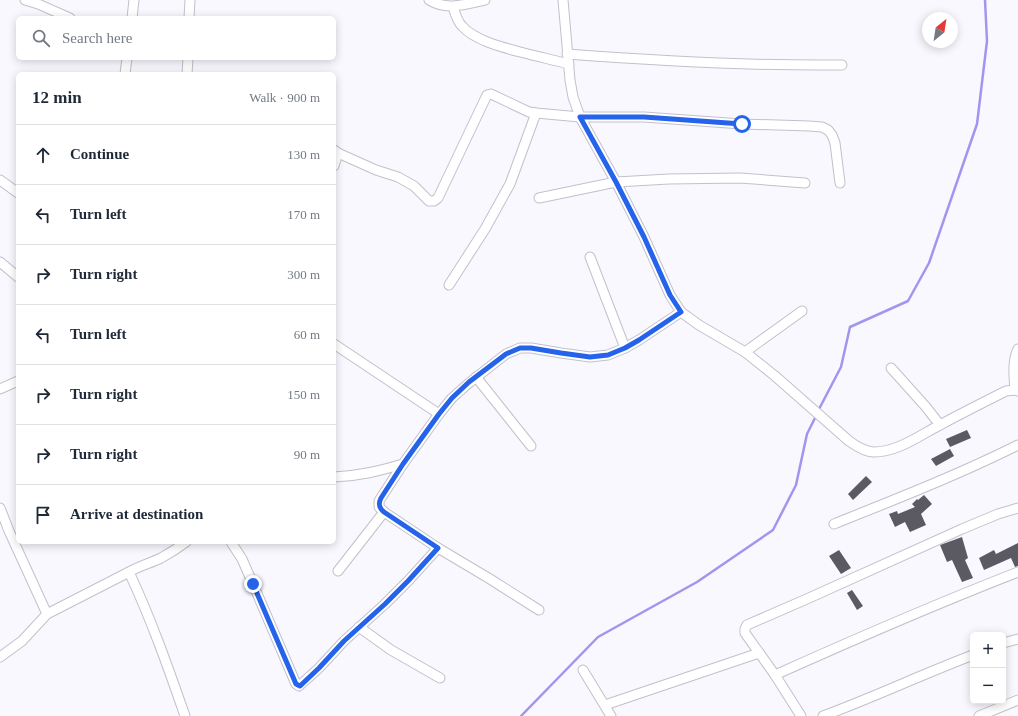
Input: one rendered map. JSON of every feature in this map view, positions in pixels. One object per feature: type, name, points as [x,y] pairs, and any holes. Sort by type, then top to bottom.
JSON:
[{"type":"street","points":[[25,0],[65,16]]},
{"type":"street","points":[[132,16],[134,0]]},
{"type":"street","points":[[189,16],[190,0]]},
{"type":"street","points":[[429,0],[443,6],[454,7],[485,0]]},
{"type":"street","points":[[563,0],[567,54],[573,97],[580,117],[616,182],[644,237],[670,295],[681,312],[745,352],[775,376],[849,441],[860,448],[874,452],[891,449],[906,443],[1006,391],[1017,390],[1014,376],[1014,364],[1018,349]]},
{"type":"street","points":[[454,7],[461,26],[480,39],[496,45],[569,64]]},
{"type":"street","points":[[567,54],[685,62],[807,66],[842,65]]},
{"type":"street","points":[[125,72],[127,60]]},
{"type":"street","points":[[187,72],[188,60]]},
{"type":"street","points":[[336,151],[376,170],[398,177],[414,186],[429,201],[434,202],[438,198],[487,95],[491,94],[536,114],[580,117],[644,117],[742,124],[822,127],[828,130],[835,143],[840,183]]},
{"type":"street","points":[[449,285],[485,229],[510,184],[536,114]]},
{"type":"street","points":[[539,198],[616,182],[669,179],[740,178],[805,183]]},
{"type":"street","points":[[0,180],[16,192]]},
{"type":"street","points":[[590,257],[625,348]]},
{"type":"street","points":[[0,262],[16,275]]},
{"type":"street","points":[[745,352],[802,311]]},
{"type":"street","points":[[539,610],[438,548],[384,512],[379,507],[379,501],[403,464],[452,398],[506,354],[520,348],[531,348],[590,357],[608,355],[625,348],[681,312]]},
{"type":"street","points":[[336,345],[439,414]]},
{"type":"street","points":[[891,368],[940,425]]},
{"type":"street","points":[[476,377],[531,446]]},
{"type":"street","points":[[0,389],[16,384]]},
{"type":"street","points":[[834,524],[908,495],[985,462],[1018,445]]},
{"type":"street","points":[[336,477],[371,473],[403,464]]},
{"type":"street","points":[[0,508],[47,614]]},
{"type":"street","points":[[800,716],[775,675],[745,633],[747,625],[962,529],[998,514],[1018,508]]},
{"type":"street","points":[[338,571],[384,512]]},
{"type":"street","points":[[0,657],[22,641],[47,614],[140,566],[161,558],[183,544]]},
{"type":"street","points":[[233,544],[250,578],[297,685],[300,685],[396,592],[438,548]]},
{"type":"street","points":[[128,572],[142,600],[185,716]]},
{"type":"street","points":[[775,675],[918,612],[1018,572]]},
{"type":"street","points":[[359,627],[391,650],[440,678]]},
{"type":"street","points":[[1006,642],[1018,639]]},
{"type":"street","points":[[605,705],[759,654]]},
{"type":"street","points":[[823,716],[859,703],[970,656]]},
{"type":"street","points":[[583,670],[612,716]]},
{"type":"street","points":[[979,716],[1018,700]]},
{"type":"building","points":[[967,430],[971,438],[950,447],[946,439]]},
{"type":"building","points":[[950,449],[954,456],[936,466],[931,459]]},
{"type":"building","points":[[866,476],[872,482],[853,500],[848,494]]},
{"type":"building","points":[[924,495],[932,504],[921,514],[926,525],[910,532],[905,522],[895,527],[889,514],[897,511],[898,514],[915,507],[912,504]]},
{"type":"building","points":[[962,537],[968,558],[965,560],[973,578],[962,582],[952,560],[947,562],[940,545]]},
{"type":"building","points":[[1018,543],[1018,566],[1015,567],[1011,558],[984,570],[979,558],[994,550],[996,554]]},
{"type":"building","points":[[839,550],[851,568],[841,574],[829,556]]},
{"type":"building","points":[[852,590],[863,606],[857,610],[847,593]]},
{"type":"waterway","points":[[818,411],[841,367],[850,327],[908,301],[929,263],[977,124],[987,41],[985,0]]},
{"type":"waterway","points":[[521,716],[598,637],[697,582],[773,530],[796,485],[807,434],[816,416]]},
{"type":"route","points":[[253,584],[296,684],[300,686],[344,641],[408,581],[438,548],[381,510],[379,507],[379,501],[403,464],[452,398],[469,382],[506,354],[520,348],[531,348],[590,357],[608,355],[639,340],[681,312],[670,295],[644,237],[616,182],[580,117],[644,117],[742,124]]}]
